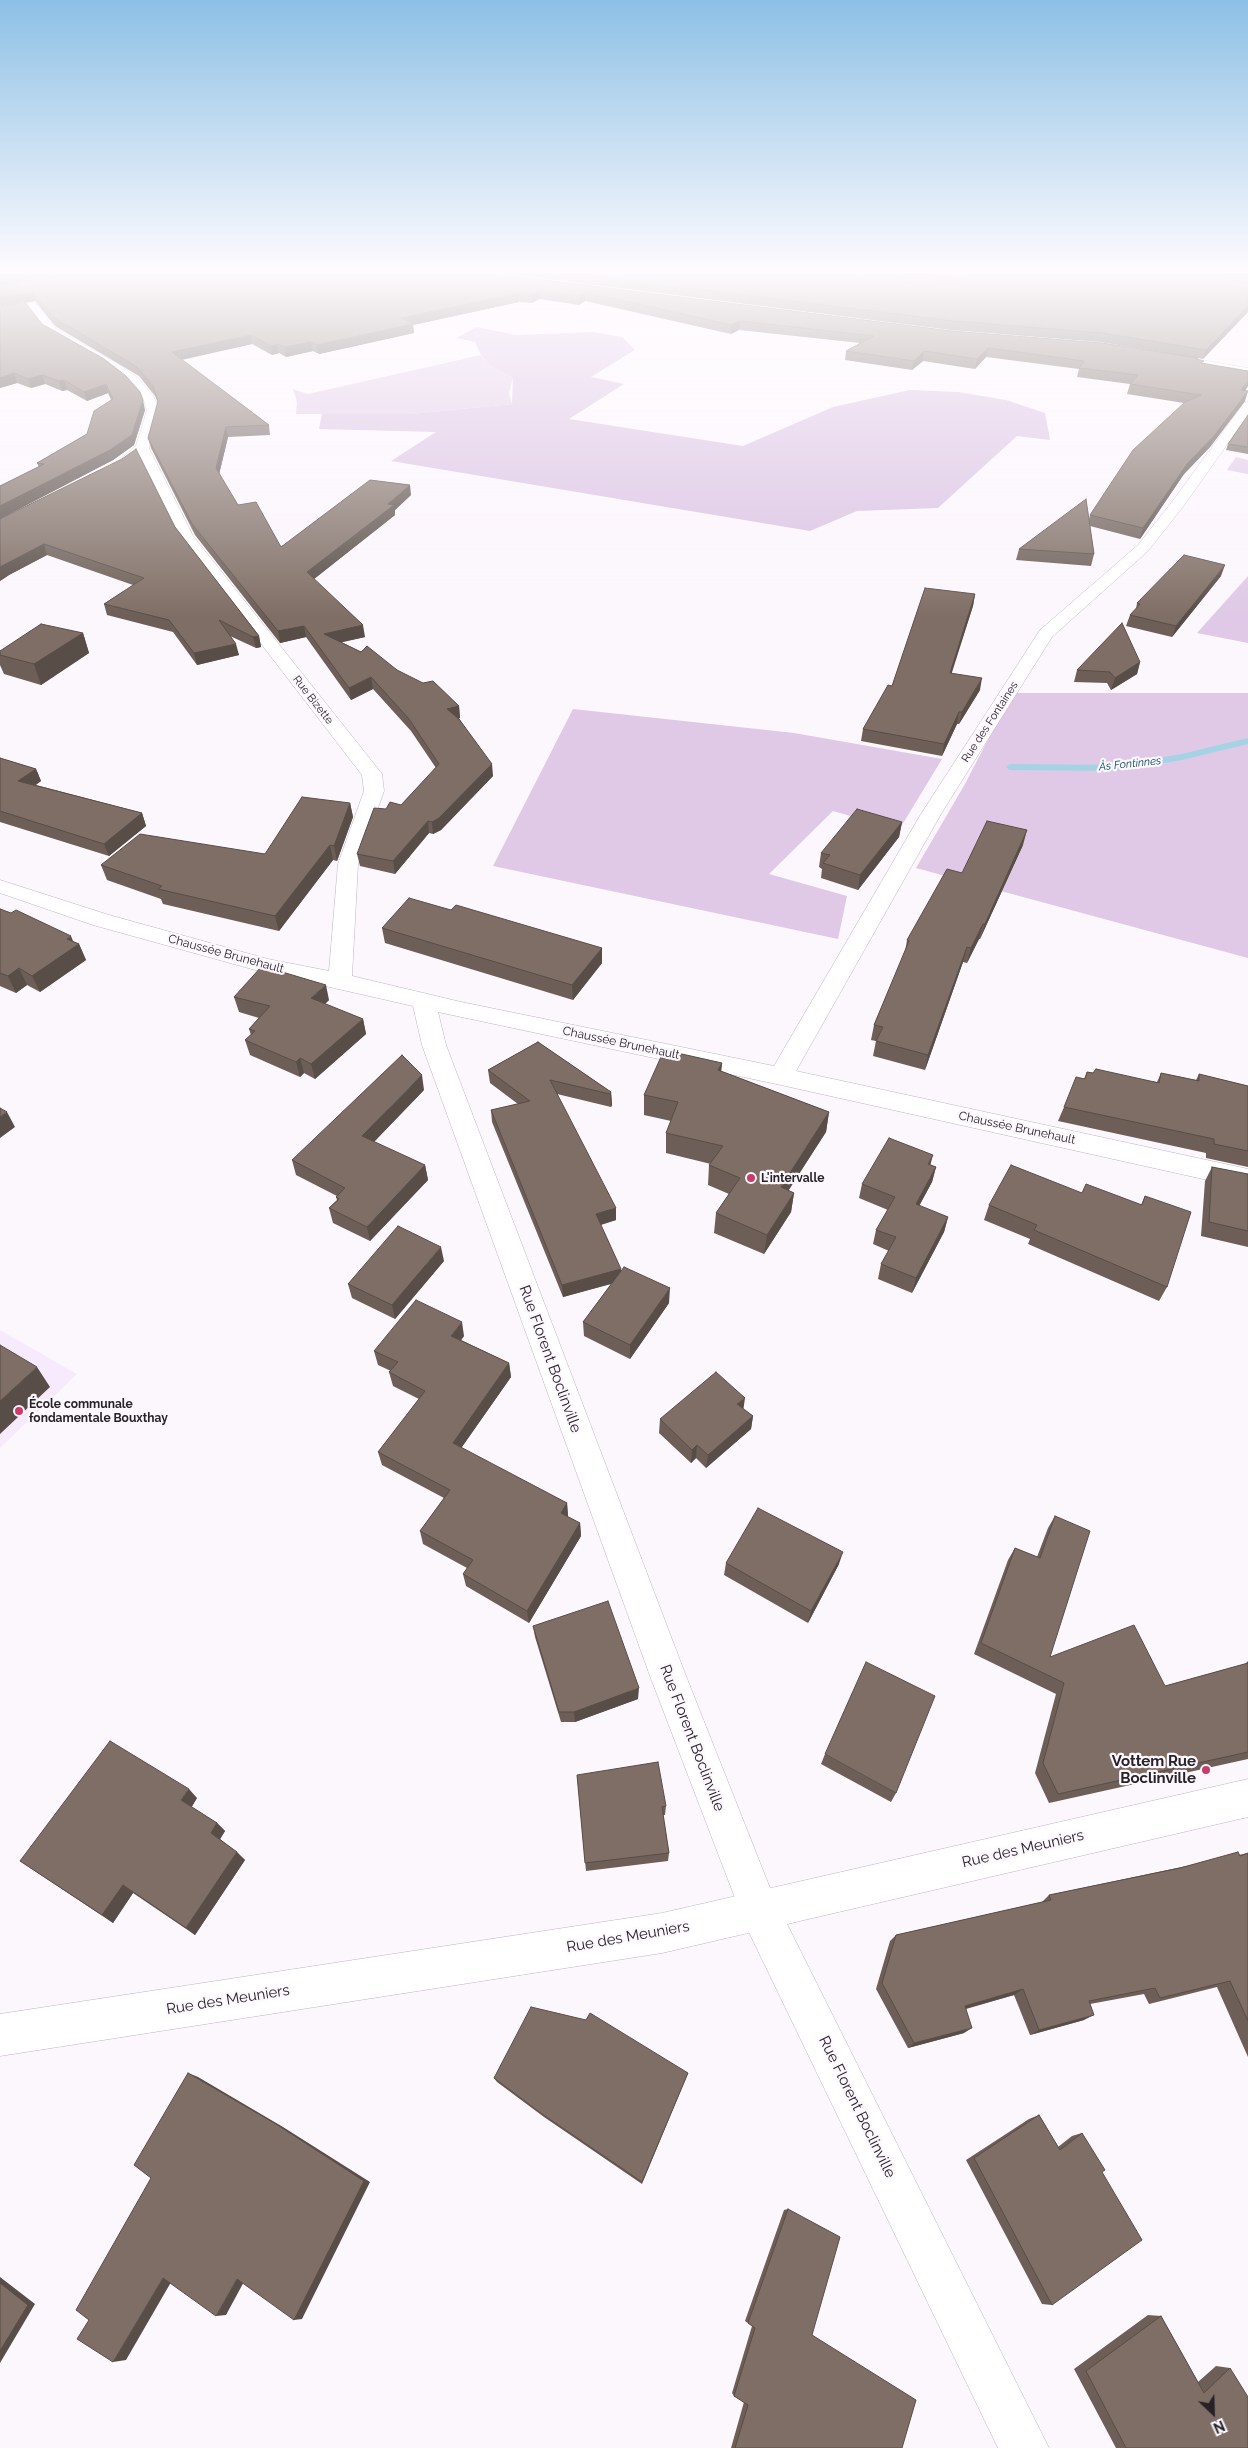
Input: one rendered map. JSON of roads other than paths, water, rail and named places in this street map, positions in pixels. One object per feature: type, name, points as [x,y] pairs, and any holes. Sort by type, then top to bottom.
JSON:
[{"type":"street","points":[[119,465],[142,448],[153,410],[150,400],[140,388]]},
{"type":"street","name":"Rue des Fontaines","points":[[781,1076],[931,814],[1046,634],[1143,548],[1180,501],[1248,406]]},
{"type":"street","name":"Rue Bizette","points":[[142,448],[186,537],[372,774],[374,791],[348,864],[340,981]]},
{"type":"street","name":"Chaussée Brunehault","points":[[0,886],[101,920],[258,964],[340,981],[424,1002],[781,1076],[1248,1179]]},
{"type":"street","name":"Rue Florent Boclinville","points":[[424,1002],[434,1045],[668,1676],[760,1910],[1024,2448]]},
{"type":"street","name":"Rue des Meuniers","points":[[0,2035],[662,1933],[1248,1798]]},
{"type":"waterway","name":"Ås Fontinnes","points":[[1010,767],[1115,768],[1182,757],[1248,741]]},
{"type":"place","name":"L'intervalle","points":[[751,1178]]},
{"type":"place","name":"École communale fondamentale Bouxthay","points":[[19,1411]]},
{"type":"place","name":"Vottem Rue Boclinville","points":[[1206,1770]]}]
